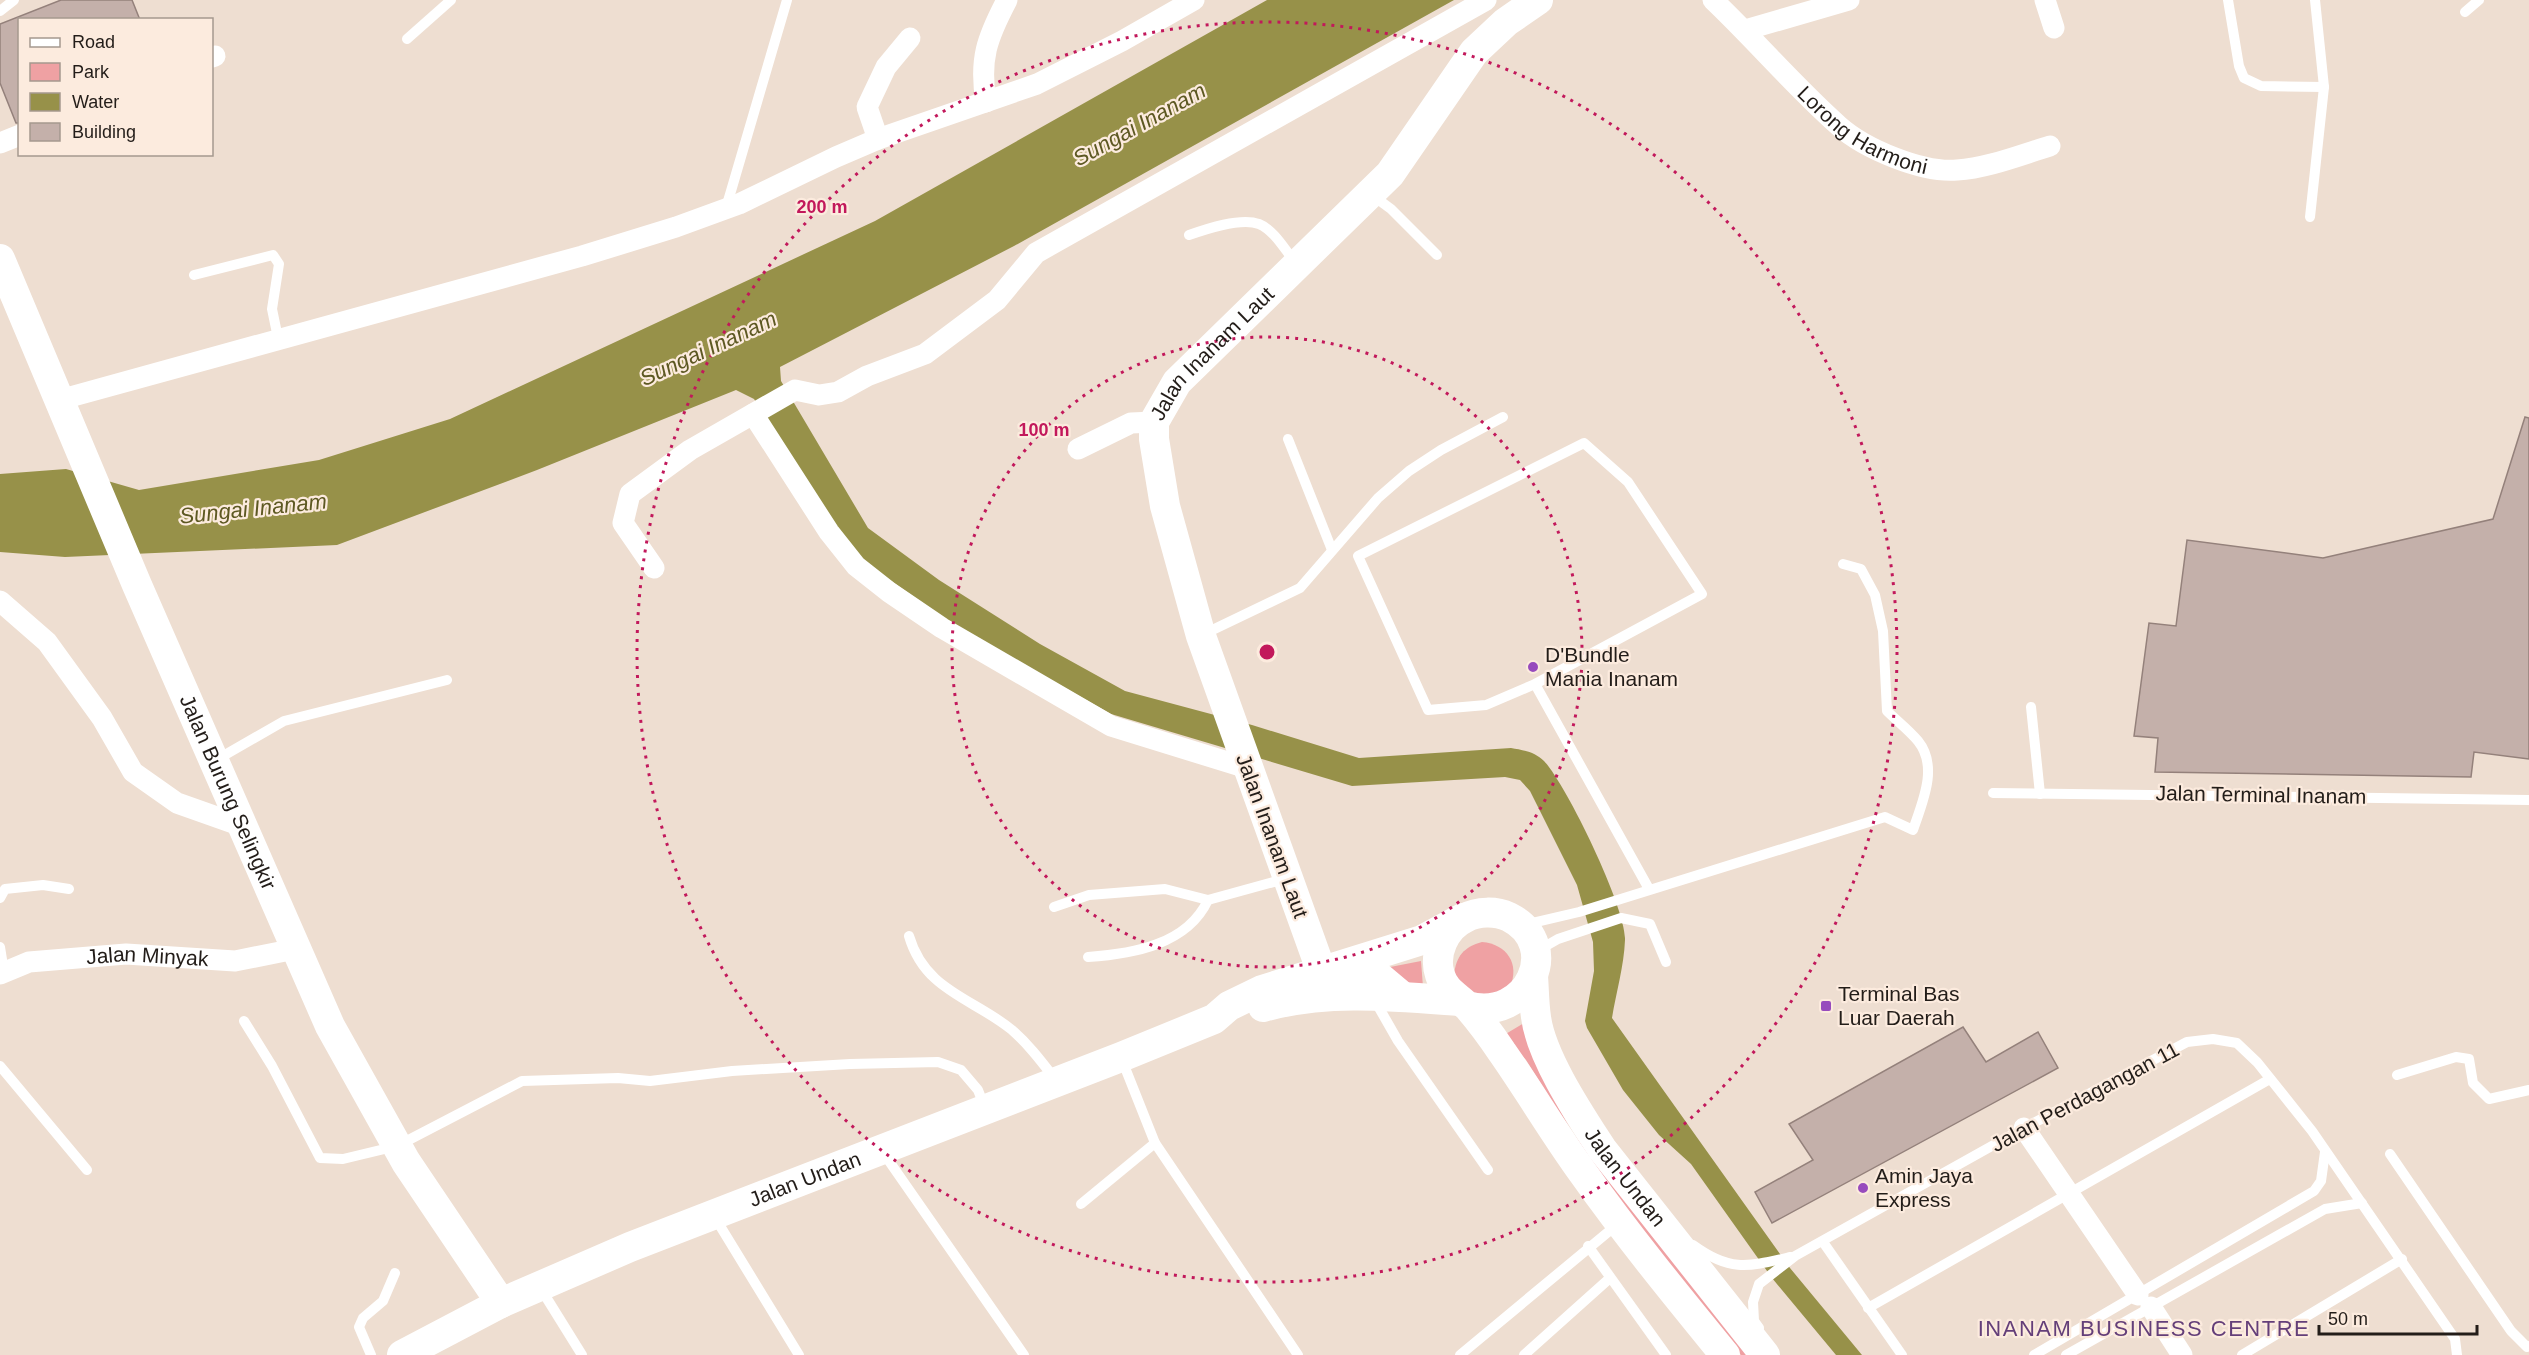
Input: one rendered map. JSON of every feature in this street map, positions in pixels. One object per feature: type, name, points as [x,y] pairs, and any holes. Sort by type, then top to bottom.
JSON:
[{"type":"street","points":[[986,102],[982,74],[990,32],[1007,0]]},
{"type":"street","points":[[59,400],[582,256],[726,208],[878,140],[1037,84],[1122,41],[1194,0]]},
{"type":"street","points":[[654,568],[623,523],[630,494],[690,450],[795,390],[819,395],[838,392],[867,376],[925,354],[997,300],[1036,253],[1486,0]]},
{"type":"street","name":"Jalan Inanam Laut","points":[[1321,970],[1201,636],[1166,506],[1154,438],[1154,422],[1178,382],[1390,174],[1474,52],[1506,22],[1538,0]]},
{"type":"street","name":"Lorong Harmoni","points":[[1713,0],[1840,127],[1867,146],[1927,168],[1956,171],[2050,146]]},
{"type":"street","points":[[1745,30],[1850,0]]},
{"type":"street","points":[[2045,0],[2054,28]]},
{"type":"street","points":[[878,140],[867,107],[886,67],[910,38]]},
{"type":"street","points":[[0,143],[18,136]]},
{"type":"street","name":"Jalan Burung Selingkir","points":[[0,259],[137,585],[330,1026],[398,1146],[501,1303]]},
{"type":"street","points":[[753,414],[829,532],[856,566],[889,592],[942,628],[1110,726],[1247,768]]},
{"type":"street","points":[[1078,449],[1131,423],[1154,422]]},
{"type":"street","points":[[0,601],[47,642],[102,718],[133,772],[177,803],[242,826]]},
{"type":"street","name":"Jalan Undan","points":[[402,1355],[501,1303],[539,1286],[1121,1057],[1214,1018],[1229,1006],[1262,990],[1422,940],[1478,913],[1493,913],[1508,917],[1521,926],[1530,938],[1534,964],[1536,1019],[1548,1052],[1581,1117],[1621,1161],[1765,1355]]},
{"type":"street","name":"Jalan Undan","points":[[1464,918],[1451,928],[1442,942],[1438,958],[1443,982],[1503,1052],[1582,1173],[1725,1355]]},
{"type":"street","name":"Jalan Minyak","points":[[2,973],[29,962],[126,954],[235,961],[295,949]]},
{"type":"street","name":"Jalan Undan","points":[[1214,1018],[1235,1017],[1296,999],[1331,995],[1403,997],[1463,1004],[1491,1010],[1505,1006],[1527,989],[1534,964]]},
{"type":"street","points":[[1321,970],[1326,976],[1332,978],[1378,976],[1403,997]]},
{"type":"street","points":[[2024,1128],[2182,1355]]},
{"type":"lane","points":[[0,11],[15,0]]},
{"type":"lane","points":[[407,39],[451,0]]},
{"type":"lane","points":[[726,208],[787,0]]},
{"type":"lane","points":[[2228,0],[2239,66],[2244,78],[2261,86],[2324,87]]},
{"type":"lane","points":[[2310,217],[2324,87],[2315,0]]},
{"type":"lane","points":[[2465,12],[2479,0]]},
{"type":"lane","points":[[1369,193],[1391,209],[1437,255]]},
{"type":"lane","points":[[1189,235],[1226,224],[1258,223],[1271,232],[1297,265]]},
{"type":"lane","points":[[194,275],[273,255],[279,264],[272,309],[278,338]]},
{"type":"lane","points":[[1201,636],[1300,588],[1378,498],[1409,471],[1503,417]]},
{"type":"lane","points":[[1288,439],[1332,550]]},
{"type":"lane","points":[[1584,443],[1628,482],[1702,594],[1535,684],[1486,705],[1428,710],[1358,556],[1584,443]]},
{"type":"lane","points":[[1521,926],[1579,912],[1885,817],[1912,830],[1927,791],[1927,762],[1919,742],[1887,711],[1883,631],[1875,595],[1861,569],[1843,564]]},
{"type":"lane","points":[[214,762],[284,721],[447,680]]},
{"type":"lane","points":[[1535,684],[1649,889]]},
{"type":"lane","points":[[2031,707],[2040,794]]},
{"type":"lane","name":"Jalan Terminal Inanam","points":[[1993,793],[2529,800]]},
{"type":"lane","points":[[1054,907],[1089,895],[1165,890],[1208,900],[1288,878]]},
{"type":"lane","points":[[0,898],[5,889],[43,885],[69,889]]},
{"type":"lane","points":[[1088,957],[1130,954],[1164,940],[1188,928],[1201,915],[1208,900]]},
{"type":"lane","points":[[1534,964],[1558,939],[1621,918],[1650,924],[1666,962]]},
{"type":"lane","points":[[909,936],[922,967],[952,992],[1010,1029],[1030,1047],[1056,1082]]},
{"type":"lane","points":[[0,947],[2,973]]},
{"type":"lane","points":[[1372,996],[1398,1041],[1488,1170]]},
{"type":"lane","points":[[244,1021],[272,1066],[320,1158],[343,1159],[398,1146],[522,1082],[618,1078],[650,1082],[732,1071],[938,1062],[961,1070],[978,1090],[985,1109]]},
{"type":"lane","name":"Jalan Perdagangan 11","points":[[1778,1355],[1754,1321],[1753,1302],[1759,1284],[1795,1256],[2024,1128],[2187,1042],[2213,1039],[2236,1044],[2270,1078],[2312,1131],[2455,1339],[2457,1355]]},
{"type":"lane","points":[[1121,1057],[1155,1143],[1298,1355]]},
{"type":"lane","points":[[2397,1075],[2456,1057],[2469,1059],[2473,1083],[2489,1099],[2529,1090]]},
{"type":"lane","points":[[0,1066],[87,1170]]},
{"type":"lane","points":[[1868,1308],[2270,1078]]},
{"type":"lane","points":[[1081,1204],[1155,1143]]},
{"type":"lane","points":[[882,1150],[1024,1355]]},
{"type":"lane","points":[[2066,1355],[2314,1191],[2321,1181],[2325,1152]]},
{"type":"lane","points":[[2390,1154],[2511,1331],[2527,1347],[2529,1346]]},
{"type":"lane","points":[[2034,1355],[2325,1209],[2362,1203]]},
{"type":"lane","points":[[714,1216],[799,1355]]},
{"type":"lane","points":[[1460,1355],[1588,1246],[1621,1222]]},
{"type":"lane","name":"Jalan Perdagangan 11","points":[[1680,1228],[1693,1246],[1723,1264],[1758,1264],[1795,1256]]},
{"type":"lane","points":[[1823,1242],[1902,1355]]},
{"type":"lane","points":[[1588,1246],[1665,1355]]},
{"type":"lane","points":[[2242,1355],[2402,1259]]},
{"type":"lane","points":[[371,1355],[359,1327],[363,1318],[383,1301],[395,1273]]},
{"type":"lane","points":[[1524,1355],[1610,1278]]},
{"type":"lane","points":[[539,1286],[582,1355]]},
{"type":"green space","points":[[1482,942],[1504,951],[1512,963],[1513,979],[1510,987],[1477,1001],[1454,975],[1462,953]]},
{"type":"green space","points":[[1421,961],[1423,987],[1339,977]]},
{"type":"green space","points":[[1524,1023],[1549,1090],[1572,1132],[1749,1355],[1741,1355],[1600,1178],[1526,1060],[1504,1035]]},
{"type":"water","name":"Sungai Inanam","points":[[1267,0],[1454,0],[1014,246],[780,367],[781,381],[868,528],[939,580],[1040,644],[1125,691],[1252,725],[1359,758],[1511,748],[1533,753],[1544,761],[1566,794],[1594,848],[1623,924],[1625,940],[1622,970],[1612,1018],[1790,1268],[1862,1355],[1836,1355],[1772,1278],[1691,1164],[1659,1135],[1623,1090],[1585,1021],[1594,971],[1593,942],[1577,885],[1530,791],[1520,780],[1505,777],[1352,786],[1111,714],[954,625],[867,564],[846,543],[754,399],[736,390],[537,470],[337,545],[65,557],[0,552],[0,474],[66,469],[139,490],[319,460],[450,419],[875,221]]},
{"type":"building","points":[[61,0],[132,0],[139,18],[18,18],[18,123],[16,123],[0,83],[0,24]]},
{"type":"building","points":[[2525,417],[2529,418],[2529,759],[2474,752],[2471,777],[2155,772],[2158,738],[2134,736],[2149,623],[2176,626],[2187,540],[2323,558],[2493,519]]},
{"type":"building","points":[[1963,1027],[1986,1062],[2038,1032],[2058,1068],[1772,1223],[1755,1192],[1813,1160],[1789,1124]]},
{"type":"place","name":"D'Bundle Mania Inanam","points":[[1533,667]]},
{"type":"place","name":"Terminal Bas Luar Daerah","points":[[1826,1006]]},
{"type":"place","name":"Amin Jaya Express","points":[[1863,1188]]},
{"type":"district","name":"INANAM BUSINESS CENTRE","points":[[2144,1328]]}]
